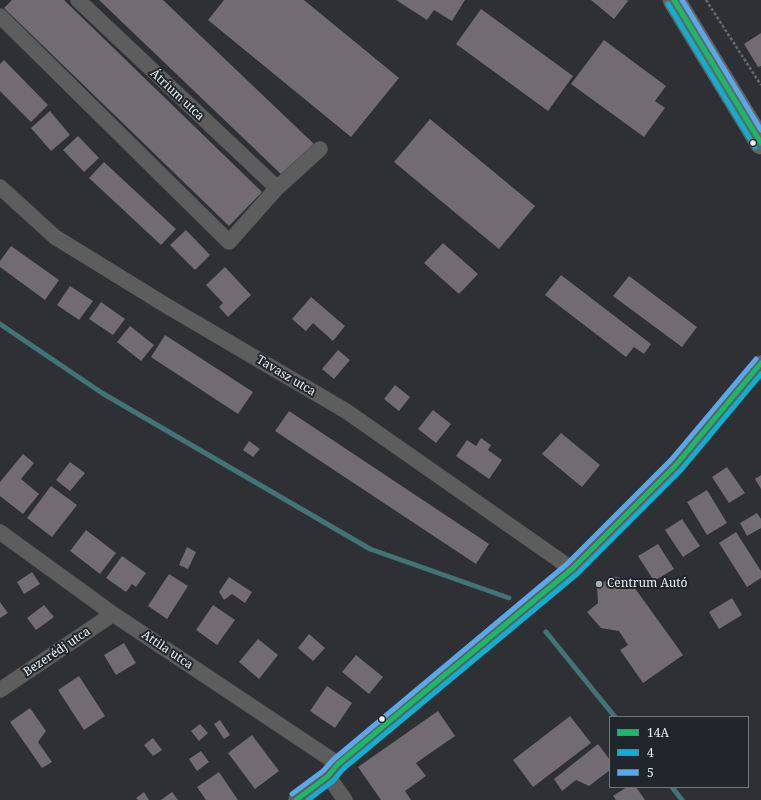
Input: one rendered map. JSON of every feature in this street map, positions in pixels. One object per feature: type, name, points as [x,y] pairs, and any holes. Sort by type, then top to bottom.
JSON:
[{"type":"main road","points":[[674,0],[761,143]]},
{"type":"street","name":"Átrium utca","points":[[78,0],[277,188]]},
{"type":"street","points":[[0,16],[229,242],[277,188],[320,149]]},
{"type":"street","name":"Tavasz utca","points":[[0,187],[55,237],[167,306],[346,411],[572,569]]},
{"type":"street","points":[[296,800],[328,776],[338,764],[572,569],[676,465],[761,363]]},
{"type":"street","name":"Attila utca","points":[[0,532],[113,614],[338,764]]},
{"type":"street","name":"Bezerédj utca","points":[[0,690],[113,614]]},
{"type":"street","points":[[328,776],[345,800]]},
{"type":"path","points":[[706,0],[761,85]]},
{"type":"building","points":[[12,0],[64,0],[262,192],[229,226],[4,8]]},
{"type":"building","points":[[99,0],[163,0],[314,144],[283,176]]},
{"type":"building","points":[[224,0],[304,0],[399,78],[351,137],[208,20]]},
{"type":"building","points":[[396,0],[465,0],[452,21],[434,10],[427,20]]},
{"type":"building","points":[[591,0],[627,0],[628,1],[614,19]]},
{"type":"building","points":[[481,9],[573,76],[548,111],[456,44]]},
{"type":"building","points":[[761,33],[761,66],[758,67],[744,44]]},
{"type":"building","points":[[604,40],[666,86],[655,101],[665,108],[644,137],[571,84]]},
{"type":"building","points":[[4,60],[48,105],[31,122],[0,91],[0,64]]},
{"type":"building","points":[[50,111],[70,135],[51,151],[31,128]]},
{"type":"building","points":[[430,119],[535,206],[499,249],[394,162]]},
{"type":"building","points":[[78,136],[99,158],[84,172],[63,150]]},
{"type":"building","points":[[104,162],[176,229],[161,245],[89,178]]},
{"type":"building","points":[[186,230],[210,255],[195,270],[170,245]]},
{"type":"building","points":[[443,243],[478,274],[459,294],[424,263]]},
{"type":"building","points":[[11,246],[59,280],[45,300],[0,267],[0,261]]},
{"type":"building","points":[[225,267],[251,295],[228,317],[219,307],[223,303],[206,285]]},
{"type":"building","points":[[561,275],[651,344],[644,354],[634,347],[626,357],[545,295]]},
{"type":"building","points":[[629,276],[697,327],[682,347],[613,296]]},
{"type":"building","points":[[70,286],[93,301],[79,320],[57,305]]},
{"type":"building","points":[[311,297],[345,326],[333,341],[313,323],[306,331],[292,319]]},
{"type":"building","points":[[101,302],[125,319],[113,335],[89,319]]},
{"type":"building","points":[[130,326],[154,345],[141,361],[117,342]]},
{"type":"building","points":[[165,335],[253,392],[238,414],[151,357]]},
{"type":"building","points":[[338,350],[350,360],[334,379],[322,369]]},
{"type":"building","points":[[395,385],[410,397],[399,411],[384,399]]},
{"type":"building","points":[[433,410],[451,424],[436,443],[418,429]]},
{"type":"building","points":[[289,411],[489,544],[476,564],[275,431]]},
{"type":"building","points":[[561,433],[600,465],[582,487],[542,454]]},
{"type":"building","points":[[481,438],[491,445],[488,450],[502,460],[489,479],[456,456],[467,440],[476,446]]},
{"type":"building","points":[[249,441],[260,449],[253,457],[243,450]]},
{"type":"building","points":[[23,454],[34,463],[21,479],[39,494],[23,514],[0,496],[0,482]]},
{"type":"building","points":[[70,462],[85,473],[70,491],[56,480]]},
{"type":"building","points":[[727,467],[745,493],[729,503],[712,477]]},
{"type":"building","points":[[761,475],[761,489],[755,479]]},
{"type":"building","points":[[51,486],[77,505],[52,537],[27,518]]},
{"type":"building","points":[[707,490],[727,523],[707,535],[687,502]]},
{"type":"building","points":[[757,513],[761,519],[761,528],[747,536],[740,523]]},
{"type":"building","points":[[682,519],[700,546],[683,557],[665,530]]},
{"type":"building","points":[[86,530],[116,553],[100,574],[70,551]]},
{"type":"building","points":[[736,532],[761,571],[761,578],[747,587],[719,543]]},
{"type":"building","points":[[658,544],[674,569],[654,581],[638,556]]},
{"type":"building","points":[[187,547],[196,552],[188,569],[179,565]]},
{"type":"building","points":[[122,556],[146,573],[136,587],[132,584],[126,592],[106,578]]},
{"type":"building","points":[[32,572],[40,584],[24,594],[17,582]]},
{"type":"building","points":[[169,574],[188,586],[167,619],[148,606]]},
{"type":"building","points":[[612,576],[629,580],[683,655],[643,683],[620,650],[628,645],[619,631],[601,628],[587,612],[598,603],[597,587]]},
{"type":"building","points":[[229,577],[252,592],[245,603],[232,594],[224,600],[219,592]]},
{"type":"building","points":[[732,598],[742,615],[719,629],[709,612]]},
{"type":"building","points":[[0,602],[8,613],[0,618]]},
{"type":"building","points":[[44,605],[54,617],[36,630],[27,618]]},
{"type":"building","points":[[213,605],[235,620],[217,645],[196,630]]},
{"type":"building","points":[[309,634],[325,648],[313,661],[298,648]]},
{"type":"building","points":[[258,639],[278,655],[259,679],[239,662]]},
{"type":"building","points":[[124,643],[136,663],[116,675],[104,655]]},
{"type":"building","points":[[356,655],[383,677],[369,694],[342,672]]},
{"type":"building","points":[[79,676],[105,716],[84,730],[58,690]]},
{"type":"building","points":[[327,686],[352,703],[335,728],[310,711]]},
{"type":"building","points":[[30,708],[46,731],[38,742],[52,762],[42,768],[10,722]]},
{"type":"building","points":[[438,711],[455,736],[416,763],[426,776],[405,791],[411,800],[381,800],[358,767]]},
{"type":"building","points":[[570,716],[591,743],[533,787],[513,760]]},
{"type":"building","points":[[220,720],[230,735],[224,739],[214,724]]},
{"type":"building","points":[[200,724],[208,733],[199,741],[191,731]]},
{"type":"building","points":[[252,735],[279,771],[255,789],[228,753]]},
{"type":"building","points":[[153,738],[162,750],[153,756],[144,745]]},
{"type":"building","points":[[598,744],[609,759],[609,771],[589,786],[576,780],[562,791],[554,779]]},
{"type":"building","points":[[201,751],[209,762],[197,771],[189,759]]},
{"type":"building","points":[[219,772],[238,800],[206,800],[197,787]]},
{"type":"building","points":[[625,788],[637,788],[645,800],[616,800],[613,796]]},
{"type":"building","points":[[144,792],[149,800],[138,800],[136,798]]},
{"type":"building","points":[[172,792],[178,800],[161,800]]},
{"type":"waterway","points":[[0,324],[102,393],[370,549],[509,598]]},
{"type":"waterway","points":[[546,632],[614,716]]},
{"type":"waterway","points":[[673,788],[682,800]]},
{"type":"transit line","name":"14A","points":[[674,0],[761,143]]},
{"type":"transit line","name":"5","points":[[682,0],[761,130]]},
{"type":"transit line","name":"4","points":[[668,4],[755,147]]},
{"type":"transit line","name":"5","points":[[292,794],[323,771],[334,759],[567,564],[671,460],[756,359]]},
{"type":"transit line","name":"14A","points":[[296,800],[328,776],[338,764],[572,569],[676,465],[761,363]]},
{"type":"transit line","name":"4","points":[[308,800],[333,781],[343,769],[577,574],[681,470],[761,374]]},
{"type":"place","name":"Centrum Autó","points":[[599,584]]}]
